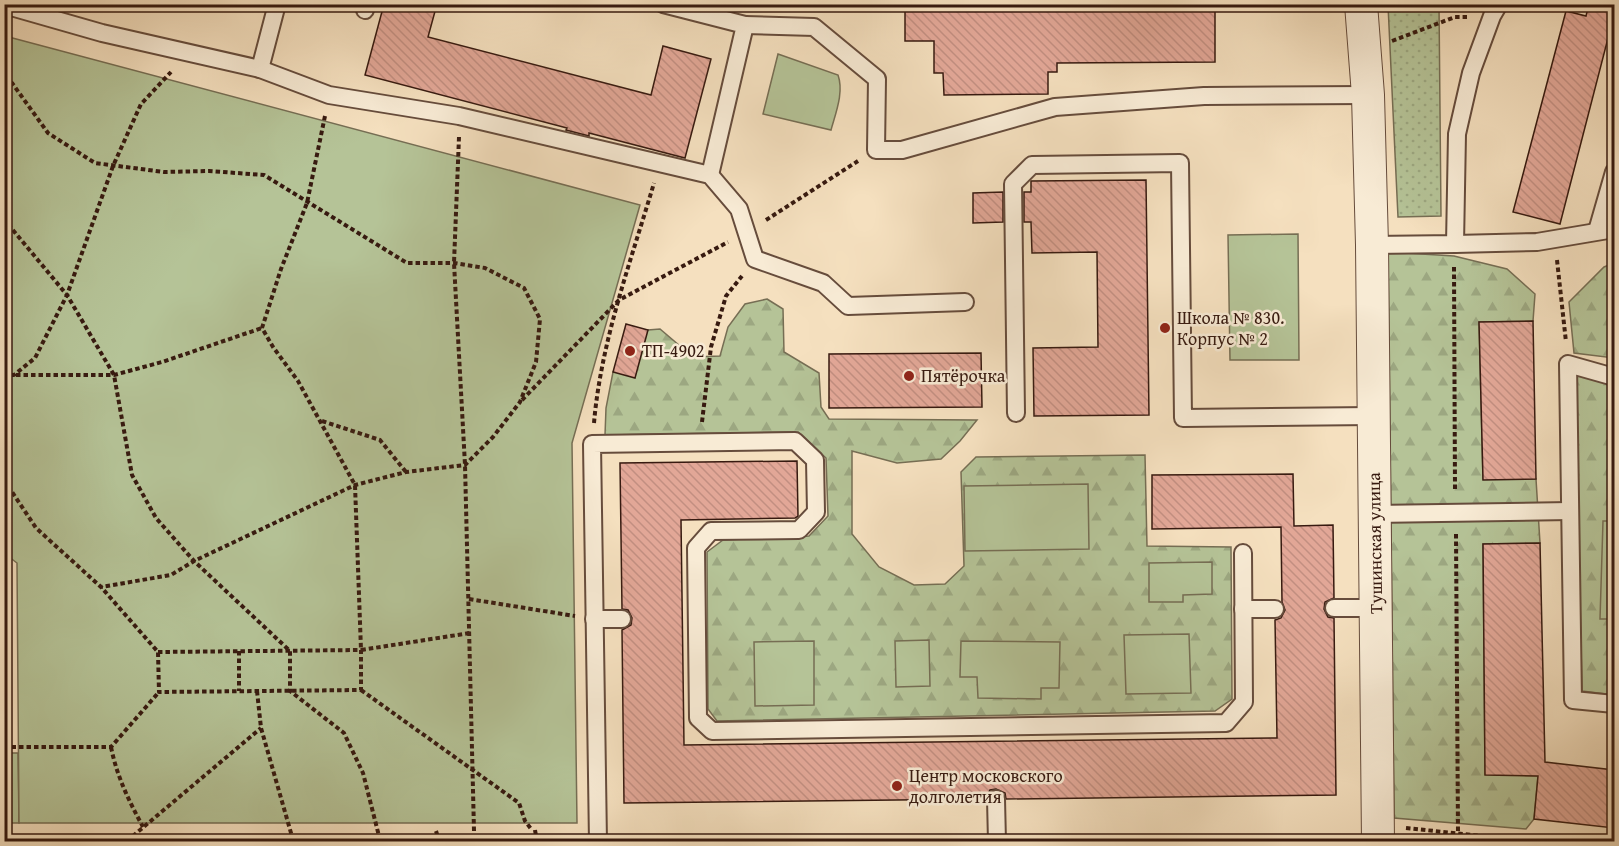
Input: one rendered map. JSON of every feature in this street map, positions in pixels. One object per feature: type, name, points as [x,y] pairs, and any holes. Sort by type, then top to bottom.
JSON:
[{"type":"street","name":"Тушинская улица","points":[[1361,4],[1368,95],[1372,244],[1378,833]]},
{"type":"lane","points":[[260,69],[277,4]]},
{"type":"lane","points":[[663,4],[745,26],[814,27],[877,79],[876,150],[902,150],[1055,107],[1204,96],[1368,95]]},
{"type":"lane","points":[[4,5],[102,33],[260,69],[329,95],[459,116],[710,175],[739,209],[755,259],[823,283],[848,306],[965,302]]},
{"type":"lane","points":[[1454,244],[1457,134],[1471,73],[1495,10]]},
{"type":"lane","points":[[710,175],[745,26]]},
{"type":"lane","points":[[1016,413],[1013,184],[1032,165],[1180,163],[1183,418],[1373,416]]},
{"type":"lane","points":[[1597,231],[1614,172]]},
{"type":"lane","points":[[1372,244],[1537,242],[1614,229]]},
{"type":"lane","points":[[1614,377],[1568,364],[1573,700],[1614,704]]},
{"type":"lane","points":[[598,842],[592,444],[795,441],[815,460],[816,512],[799,530],[711,531],[696,548],[690,618],[698,718],[712,731],[994,734],[1226,723],[1244,702],[1243,553]]},
{"type":"lane","points":[[1374,514],[1570,511]]},
{"type":"lane","points":[[1334,608],[1376,608]]},
{"type":"lane","points":[[1243,609],[1275,609]]},
{"type":"lane","points":[[594,620],[622,619]]},
{"type":"lane","points":[[996,799],[997,842]]},
{"type":"path","points":[[1364,44],[1387,43],[1455,17],[1495,10]]},
{"type":"path","points":[[14,375],[35,357],[67,295],[113,166],[141,104],[188,54]]},
{"type":"path","points":[[4,80],[12,83],[48,133],[95,163],[164,172],[210,171],[264,175],[407,263],[454,264],[485,268],[524,288],[540,319],[536,362],[520,402]]},
{"type":"path","points":[[329,95],[307,203],[281,269],[262,328],[322,421],[355,485],[361,690]]},
{"type":"path","points":[[459,116],[454,264],[465,465],[474,831]]},
{"type":"path","points":[[101,587],[171,575],[194,561],[355,485],[406,472],[465,465],[493,437],[520,402],[619,300],[747,232],[876,150]]},
{"type":"path","points":[[595,412],[597,391],[619,300],[660,164]]},
{"type":"path","points":[[4,218],[67,295],[114,375],[132,475],[156,518],[194,561],[290,651],[290,691]]},
{"type":"path","points":[[1454,244],[1458,833]]},
{"type":"path","points":[[703,409],[711,347],[726,296],[755,259]]},
{"type":"path","points":[[1558,272],[1563,321]]},
{"type":"path","points":[[4,375],[114,375],[162,363],[262,328]]},
{"type":"path","points":[[322,421],[380,440],[406,472]]},
{"type":"path","points":[[4,480],[36,528],[101,587],[158,652],[159,692],[111,747],[4,747]]},
{"type":"path","points":[[469,599],[570,616]]},
{"type":"path","points":[[158,652],[361,650],[470,633]]},
{"type":"path","points":[[239,651],[239,691]]},
{"type":"path","points":[[159,692],[361,690],[519,803],[525,821],[534,830],[536,836]]},
{"type":"path","points":[[257,691],[261,728],[293,840]]},
{"type":"path","points":[[290,691],[344,733],[363,773],[380,840]]},
{"type":"path","points":[[127,841],[261,728]]},
{"type":"path","points":[[111,747],[115,768],[125,794],[143,827]]},
{"type":"path","points":[[436,831],[438,837]]},
{"type":"path","points":[[1378,833],[1458,833],[1538,842]]},
{"type":"green space","points":[[1388,5],[1439,5],[1441,216],[1398,217]]},
{"type":"green space","points":[[5,36],[640,205],[572,443],[577,823],[19,823],[17,563],[4,553]]},
{"type":"green space","points":[[778,54],[838,75],[840,95],[831,130],[763,114]]},
{"type":"green space","points":[[1298,234],[1299,360],[1230,360],[1228,235]]},
{"type":"green space","points":[[1388,252],[1454,256],[1507,269],[1535,294],[1533,321],[1479,322],[1483,479],[1536,479],[1540,543],[1483,544],[1485,774],[1538,776],[1534,819],[1526,829],[1394,818]]},
{"type":"green space","points":[[1614,263],[1614,358],[1574,353],[1569,302],[1604,267]]},
{"type":"green space","points":[[767,299],[783,309],[784,352],[819,373],[821,407],[829,419],[977,420],[941,459],[897,463],[852,451],[852,534],[879,567],[914,585],[945,584],[964,566],[961,472],[976,457],[1145,455],[1147,546],[1231,547],[1232,699],[1215,711],[717,721],[708,709],[707,552],[723,540],[809,536],[828,516],[826,458],[798,432],[605,435],[606,408],[613,372],[648,330],[660,329],[693,357],[720,356],[728,327],[745,304]]},
{"type":"green space","points":[[1575,372],[1614,383],[1614,695],[1582,691]]},
{"type":"green space","points":[[1088,484],[1089,549],[965,551],[964,486]]},
{"type":"green space","points":[[1603,521],[1614,521],[1614,619],[1600,619]]},
{"type":"green space","points":[[1212,562],[1212,594],[1183,595],[1183,602],[1149,602],[1149,563]]},
{"type":"green space","points":[[1189,634],[1191,693],[1126,694],[1124,635]]},
{"type":"green space","points":[[929,640],[930,686],[896,687],[895,641]]},
{"type":"green space","points":[[814,641],[814,705],[755,706],[754,642]]},
{"type":"green space","points":[[961,641],[1060,642],[1059,688],[1041,688],[1041,699],[978,698],[977,677],[960,677]]},
{"type":"green space","points":[[5,753],[18,753],[19,823],[5,823]]},
{"type":"building","points":[[384,4],[437,4],[428,37],[651,95],[663,46],[711,59],[685,158],[589,133],[589,136],[566,130],[567,128],[365,75]]},
{"type":"building","points":[[905,4],[1215,4],[1215,62],[1057,63],[1057,72],[1048,72],[1048,94],[944,95],[943,73],[934,73],[934,41],[905,41]]},
{"type":"building","points":[[1589,4],[1614,4],[1614,15],[1560,224],[1513,212],[1566,11],[1586,16]]},
{"type":"building","points":[[1146,180],[1149,415],[1034,416],[1033,348],[1098,347],[1097,252],[1032,253],[1031,222],[1024,222],[1024,192],[1031,192],[1031,181]]},
{"type":"building","points":[[1003,192],[1003,222],[973,223],[973,193]]},
{"type":"building","points":[[1533,321],[1536,479],[1483,480],[1479,322]]},
{"type":"building","name":"ТП-4902","points":[[626,324],[648,330],[635,378],[613,372]]},
{"type":"building","points":[[981,353],[982,407],[829,408],[829,354]]},
{"type":"building","points":[[797,461],[798,516],[795,518],[681,520],[684,745],[1277,738],[1275,620],[1281,618],[1285,610],[1282,602],[1281,527],[1152,529],[1152,475],[1293,474],[1294,526],[1333,525],[1334,598],[1325,602],[1324,609],[1328,617],[1334,618],[1336,795],[1006,799],[1005,793],[996,789],[990,790],[986,799],[624,803],[622,630],[631,625],[632,618],[628,610],[622,609],[620,463]]},
{"type":"building","points":[[1540,543],[1545,762],[1614,770],[1614,828],[1534,819],[1538,776],[1485,775],[1483,544]]},
{"type":"place","name":"Школа № 830. Корпус № 2","points":[[1165,328]]},
{"type":"place","name":"ТП-4902","points":[[630,351]]},
{"type":"place","name":"Пятёрочка","points":[[909,376]]},
{"type":"place","name":"Центр московского долголетия","points":[[897,786]]}]
